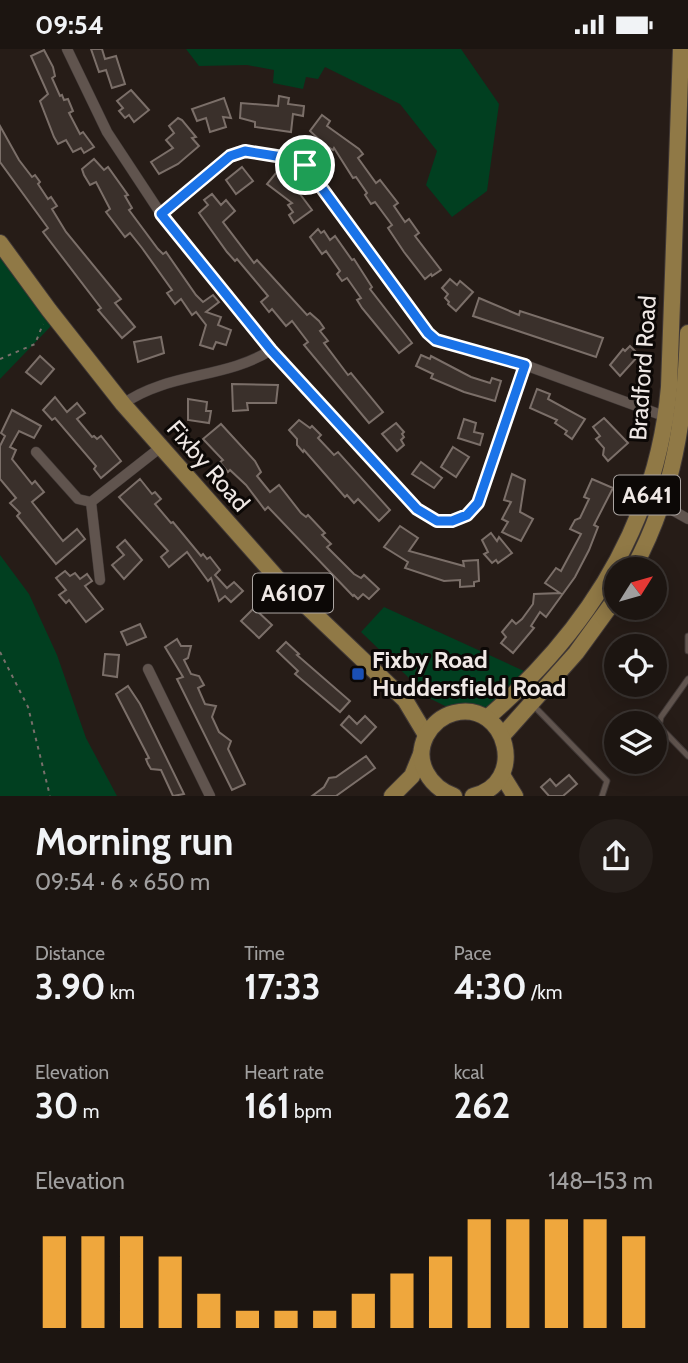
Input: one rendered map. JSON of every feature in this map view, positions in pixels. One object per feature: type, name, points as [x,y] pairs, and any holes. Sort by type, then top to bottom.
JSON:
[{"type":"main road","name":"Bradford Road","points":[[487,718],[528,680],[562,642],[611,571],[628,540],[646,496],[666,418],[681,49]]},
{"type":"main road","name":"Fixby Road","points":[[0,243],[123,404],[278,579],[405,700],[440,719]]},
{"type":"main road","name":"Bradford Road","points":[[639,557],[663,506],[683,423],[688,333]]},
{"type":"main road","points":[[503,735],[576,653],[604,614]]},
{"type":"main road","name":"Fixby Road","points":[[405,700],[426,735]]},
{"type":"main road","points":[[392,796],[412,776],[426,735],[440,719],[463,712],[487,718],[503,735],[507,748],[507,762],[502,775],[487,794]]},
{"type":"main road","points":[[422,752],[427,776],[443,795]]},
{"type":"main road","points":[[502,775],[515,796]]},
{"type":"street","points":[[67,49],[107,132],[161,214],[271,350],[417,509],[430,518],[445,521],[467,515],[478,503],[525,365]]},
{"type":"street","points":[[161,214],[237,152],[295,159],[313,174],[428,333],[446,344],[525,365],[683,423]]},
{"type":"street","points":[[123,404],[160,384],[245,363],[271,350]]},
{"type":"street","points":[[91,502],[161,447]]},
{"type":"street","points":[[36,452],[78,499],[91,502]]},
{"type":"street","points":[[91,502],[100,580]]},
{"type":"street","points":[[663,506],[688,519]]},
{"type":"street","points":[[148,669],[210,796]]},
{"type":"lane","points":[[688,636],[688,651]]},
{"type":"lane","points":[[688,679],[661,717],[659,726],[688,756]]},
{"type":"lane","points":[[530,703],[607,781],[602,796]]},
{"type":"path","points":[[0,359],[35,344],[49,310]]},
{"type":"path","points":[[0,652],[27,707],[50,796]]},
{"type":"green space","points":[[186,49],[461,49],[499,104],[487,191],[452,217],[426,185],[437,151],[400,104],[325,67],[318,79],[306,77],[303,89],[273,83],[274,70],[247,65],[199,66]]},
{"type":"green space","points":[[0,254],[51,326],[0,379]]},
{"type":"green space","points":[[0,555],[29,594],[57,655],[86,738],[117,796],[0,796]]},
{"type":"green space","points":[[384,607],[524,671],[486,709],[449,708],[431,699],[361,632]]},
{"type":"building","points":[[91,49],[102,49],[105,59],[116,56],[125,84],[112,88],[106,70],[99,72]]},
{"type":"building","points":[[44,50],[53,67],[55,76],[52,78],[60,96],[62,95],[64,100],[68,99],[73,111],[69,113],[80,134],[83,132],[94,147],[84,153],[81,148],[73,152],[66,140],[58,144],[40,101],[48,94],[31,56]]},
{"type":"building","points":[[131,90],[149,110],[134,122],[129,115],[125,118],[119,111],[123,108],[117,101]]},
{"type":"building","points":[[279,96],[289,98],[288,104],[304,106],[303,116],[293,114],[291,132],[255,127],[255,122],[240,118],[241,103],[278,106]]},
{"type":"building","points":[[224,98],[231,118],[223,117],[226,127],[210,132],[206,118],[197,121],[192,109]]},
{"type":"building","points":[[322,115],[330,121],[327,126],[363,154],[358,158],[376,183],[380,180],[398,203],[394,206],[405,222],[409,219],[419,233],[415,236],[441,270],[425,279],[388,228],[392,225],[375,202],[371,204],[365,195],[367,193],[356,177],[353,178],[334,148],[333,150],[325,145],[310,131]]},
{"type":"building","points":[[178,118],[196,137],[192,138],[199,146],[178,164],[159,174],[151,162],[173,148],[166,140],[174,133],[169,126]]},
{"type":"building","points":[[0,126],[19,160],[32,177],[35,175],[48,199],[51,197],[57,206],[52,209],[66,232],[121,299],[115,303],[135,327],[122,338],[98,310],[101,308],[43,232],[48,228],[0,162]]},
{"type":"building","points":[[94,159],[104,170],[108,167],[128,195],[125,196],[132,208],[129,210],[158,249],[163,254],[166,252],[196,295],[203,302],[213,295],[219,302],[206,312],[221,317],[218,325],[231,330],[226,345],[216,342],[213,349],[200,345],[206,325],[196,312],[192,315],[181,299],[175,304],[167,293],[172,290],[142,248],[130,233],[125,237],[106,212],[110,209],[96,182],[90,185],[84,175],[82,169]]},
{"type":"building","points":[[242,167],[253,181],[236,194],[226,180]]},
{"type":"building","points":[[276,173],[290,180],[292,178],[301,185],[297,190],[312,210],[294,223],[289,215],[293,212],[288,205],[292,203],[267,184]]},
{"type":"building","points":[[212,194],[221,205],[226,200],[235,211],[223,222],[254,263],[257,260],[307,315],[310,313],[319,321],[324,328],[320,331],[328,341],[324,343],[348,375],[351,373],[383,412],[369,423],[304,345],[308,342],[292,321],[286,326],[272,309],[269,312],[261,302],[268,296],[237,259],[235,261],[227,252],[199,213],[208,205],[204,200]]},
{"type":"building","points":[[318,229],[321,233],[324,231],[330,240],[335,236],[352,260],[354,259],[372,287],[370,289],[412,343],[399,353],[362,308],[357,300],[361,298],[347,278],[342,281],[337,274],[340,271],[326,251],[322,254],[310,237]]},
{"type":"building","points":[[450,279],[457,285],[460,281],[473,292],[456,311],[448,304],[445,298],[448,294],[442,288]]},
{"type":"building","points":[[479,298],[519,315],[520,311],[603,338],[596,357],[473,316]]},
{"type":"building","points":[[161,337],[164,353],[138,362],[134,342]]},
{"type":"building","points":[[630,346],[639,355],[620,376],[610,365],[623,349],[625,351]]},
{"type":"building","points":[[421,355],[430,359],[431,356],[471,377],[490,383],[492,378],[501,381],[495,401],[431,378],[433,374],[416,366]]},
{"type":"building","points":[[40,356],[54,369],[41,384],[26,372]]},
{"type":"building","points":[[232,384],[278,385],[276,403],[247,403],[248,410],[233,411]]},
{"type":"building","points":[[537,389],[550,394],[548,399],[585,419],[572,439],[565,434],[567,431],[555,423],[557,420],[530,408]]},
{"type":"building","points":[[55,397],[67,412],[77,403],[85,413],[77,419],[92,437],[97,439],[101,436],[121,461],[101,478],[94,469],[96,466],[55,418],[52,420],[43,410]]},
{"type":"building","points":[[188,399],[207,402],[206,411],[211,411],[209,423],[188,420]]},
{"type":"building","points":[[12,410],[41,426],[34,438],[19,431],[10,447],[16,450],[12,459],[32,484],[35,481],[44,492],[32,502],[63,541],[77,529],[85,539],[56,564],[17,516],[20,513],[10,503],[16,498],[0,479],[0,446],[5,436],[1,433]]},
{"type":"building","points":[[604,418],[628,443],[608,461],[603,455],[604,448],[596,439],[600,436],[593,427]]},
{"type":"building","points":[[464,419],[476,423],[474,432],[483,434],[480,445],[458,438]]},
{"type":"building","points":[[299,420],[310,428],[312,426],[321,435],[318,438],[334,455],[338,452],[390,510],[379,521],[358,499],[354,503],[347,495],[345,497],[297,445],[297,439],[289,430]]},
{"type":"building","points":[[396,423],[404,432],[401,440],[404,445],[397,451],[382,434]]},
{"type":"building","points":[[221,424],[255,461],[261,472],[257,476],[270,492],[279,485],[301,513],[306,517],[308,515],[325,533],[322,535],[331,544],[327,547],[354,574],[361,578],[364,575],[379,589],[369,599],[363,594],[358,599],[353,596],[268,507],[265,510],[246,485],[230,470],[228,472],[220,462],[223,460],[203,439]]},
{"type":"building","points":[[453,447],[469,457],[456,477],[441,467]]},
{"type":"building","points":[[421,462],[442,478],[434,488],[412,474]]},
{"type":"building","points":[[512,474],[525,480],[520,512],[533,519],[521,541],[502,532],[508,522],[502,519],[511,502],[504,500]]},
{"type":"building","points":[[140,479],[152,494],[155,492],[161,499],[155,504],[171,523],[173,522],[201,556],[203,554],[207,559],[210,557],[220,570],[215,575],[227,588],[234,582],[243,591],[231,602],[225,596],[219,601],[211,578],[208,581],[187,552],[169,567],[161,557],[168,551],[119,497]]},
{"type":"building","points":[[592,479],[613,488],[594,525],[598,527],[589,550],[575,577],[546,617],[540,612],[531,626],[534,628],[513,653],[501,643],[506,637],[502,632],[512,620],[516,624],[522,619],[533,604],[534,594],[560,593],[545,583],[556,568],[561,571],[581,534],[570,529],[575,520],[580,518],[589,499],[584,497]]},
{"type":"building","points":[[400,526],[418,538],[409,551],[464,566],[463,561],[478,560],[479,581],[474,582],[474,586],[460,587],[460,580],[444,581],[405,568],[408,562],[384,547]]},
{"type":"building","points":[[491,533],[497,541],[499,537],[512,553],[498,563],[496,560],[492,563],[484,554],[488,552],[482,540]]},
{"type":"building","points":[[125,540],[142,560],[124,579],[112,565],[124,555],[117,547]]},
{"type":"building","points":[[65,571],[70,576],[75,573],[80,579],[87,574],[92,581],[85,586],[103,609],[86,622],[69,600],[66,603],[59,595],[66,590],[56,578]]},
{"type":"building","points":[[254,608],[272,625],[259,638],[241,621]]},
{"type":"building","points":[[140,624],[146,637],[127,645],[121,632]]},
{"type":"building","points":[[177,639],[181,646],[191,646],[188,658],[184,660],[191,674],[199,676],[204,685],[198,688],[205,704],[216,706],[212,717],[219,732],[231,741],[228,749],[245,784],[232,790],[177,679],[183,677],[165,647]]},
{"type":"building","points":[[286,642],[299,654],[297,655],[350,701],[340,712],[295,674],[298,671],[277,651]]},
{"type":"building","points":[[105,654],[119,655],[117,677],[103,675]]},
{"type":"building","points":[[128,686],[140,704],[184,794],[173,796],[161,770],[151,769],[148,764],[146,759],[149,758],[116,694]]},
{"type":"building","points":[[349,716],[357,724],[365,716],[376,727],[361,743],[341,725]]},
{"type":"building","points":[[366,756],[375,768],[336,796],[312,796],[324,787],[329,778],[336,777]]},
{"type":"building","points":[[569,775],[577,784],[563,796],[549,796],[541,787],[550,779],[556,786]]},
{"type":"place","name":"Fixby Road Huddersfield Road","points":[[358,674]]},
{"type":"route","points":[[237,152],[295,159],[305,165],[428,333],[446,344],[525,365],[481,496],[467,515],[452,521],[437,521],[417,509],[271,350],[161,214],[237,152]]}]
